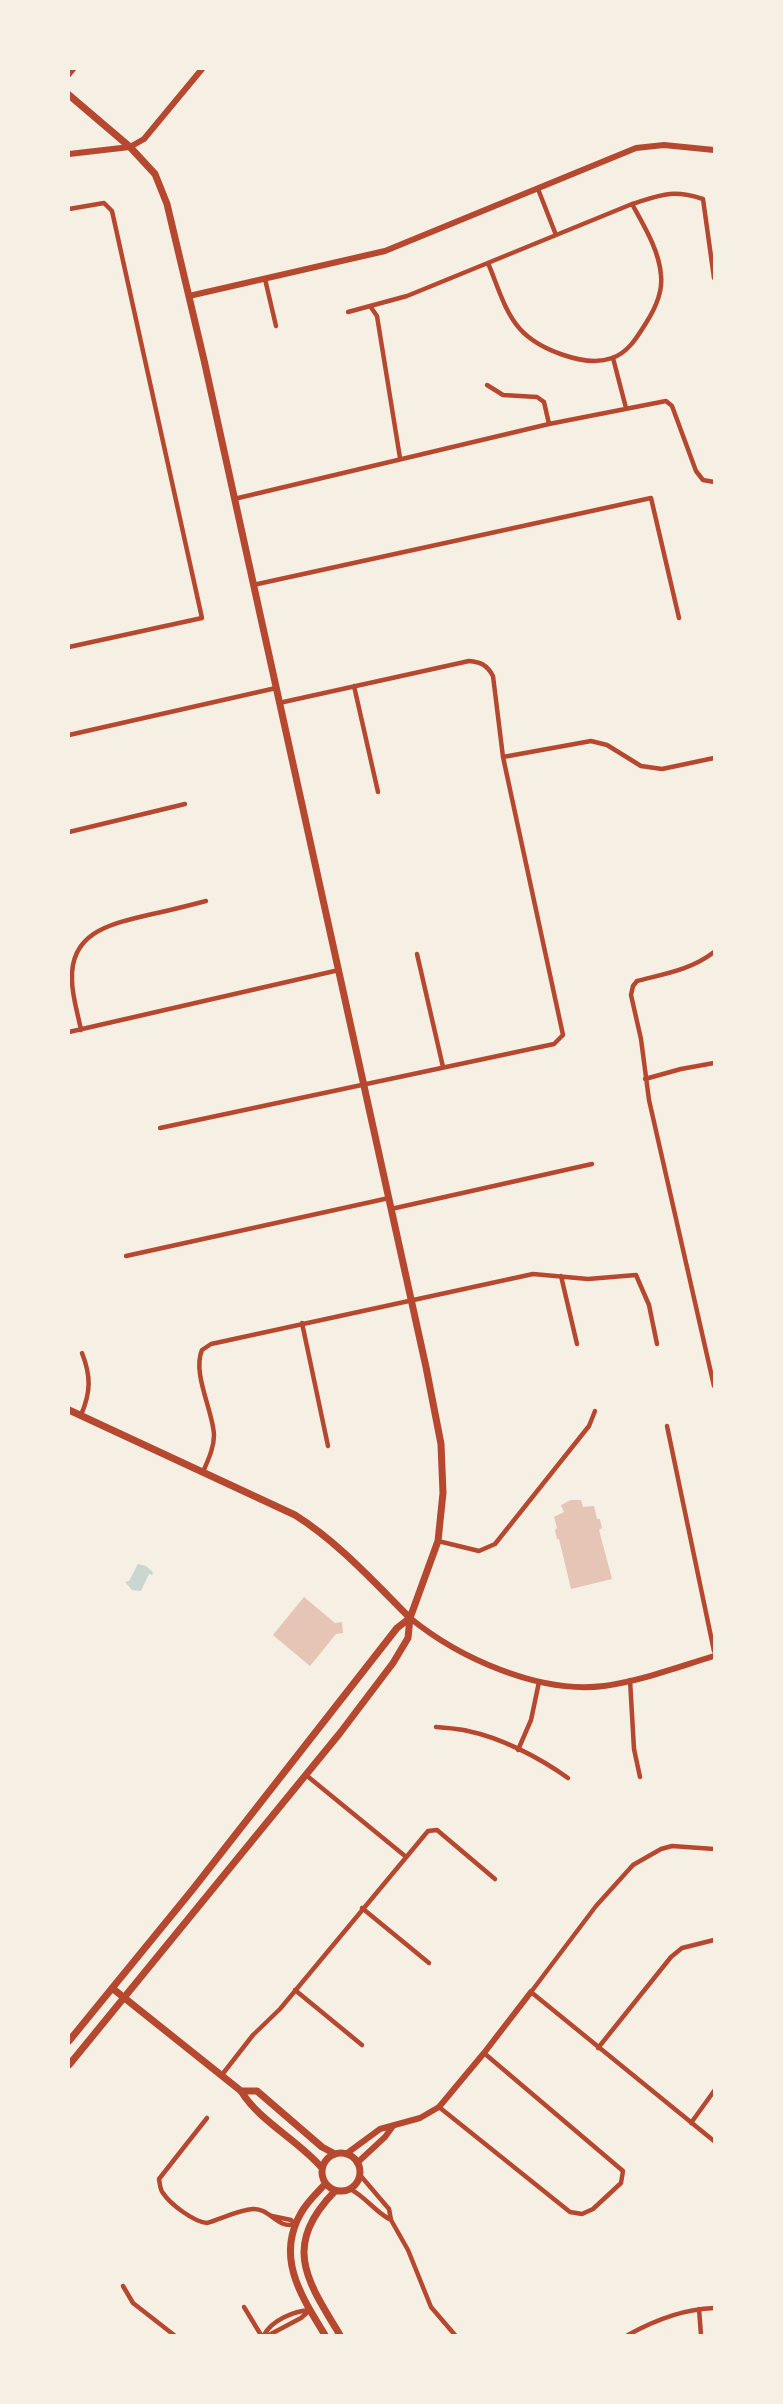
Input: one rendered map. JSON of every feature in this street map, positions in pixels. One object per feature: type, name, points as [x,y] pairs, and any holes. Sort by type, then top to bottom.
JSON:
[{"type":"main road","points":[[69,95],[130,147],[155,174],[165,199],[189,296],[389,1198],[441,1444],[443,1493],[438,1541],[410,1618],[408,1638],[393,1663],[306,1775],[69,2065]]},
{"type":"main road","points":[[69,1410],[295,1515],[313,1527],[410,1618]]},
{"type":"main road","points":[[69,2041],[192,1890],[397,1628],[410,1618]]},
{"type":"main road","points":[[112,1988],[241,2091],[248,2103],[310,2154],[322,2168],[325,2184],[335,2191]]},
{"type":"main road","points":[[241,2091],[257,2091],[322,2147],[335,2154],[346,2154],[357,2163],[360,2175],[358,2181],[350,2189],[335,2191],[315,2213],[304,2244],[304,2263],[309,2280],[340,2335]]},
{"type":"main road","points":[[322,2168],[327,2159],[335,2154]]},
{"type":"main road","points":[[325,2184],[302,2211],[296,2224],[291,2240],[290,2260],[297,2287],[325,2335]]},
{"type":"main road","points":[[296,2224],[309,2227]]},
{"type":"main road","points":[[310,2310],[322,2304]]},
{"type":"street","points":[[69,75],[74,69]]},
{"type":"street","points":[[69,154],[130,147],[144,140],[202,69]]},
{"type":"street","points":[[189,296],[385,251],[636,148],[664,145],[714,150]]},
{"type":"street","points":[[538,189],[556,235]]},
{"type":"street","points":[[348,312],[407,296],[632,204],[668,193],[684,193],[703,199],[714,278]]},
{"type":"street","points":[[69,209],[104,203],[112,211],[202,618],[69,647]]},
{"type":"street","points":[[488,263],[508,312],[530,339],[543,348],[560,354],[586,359],[613,358],[626,350],[648,321],[657,302],[661,286],[661,273],[650,236],[632,204]]},
{"type":"street","points":[[265,279],[276,326]]},
{"type":"street","points":[[370,306],[377,315],[400,458]]},
{"type":"street","points":[[613,358],[626,408]]},
{"type":"street","points":[[488,385],[503,394],[537,397],[544,402],[549,424]]},
{"type":"street","points":[[234,499],[549,424],[666,401],[672,406],[696,471],[703,480],[714,482]]},
{"type":"street","points":[[253,585],[651,498],[679,618]]},
{"type":"street","points":[[160,1128],[554,1044],[563,1035],[503,757],[493,676],[488,667],[479,662],[469,661],[279,703]]},
{"type":"street","points":[[354,686],[378,792]]},
{"type":"street","points":[[69,735],[276,688]]},
{"type":"street","points":[[503,757],[591,741],[607,745],[641,766],[662,769],[714,758]]},
{"type":"street","points":[[69,832],[185,804]]},
{"type":"street","points":[[81,1030],[72,981],[73,963],[82,944],[94,932],[112,923],[206,902]]},
{"type":"street","points":[[714,952],[700,963],[680,971],[637,981],[631,995],[641,1039],[645,1079],[714,1386]]},
{"type":"street","points":[[417,954],[443,1067]]},
{"type":"street","points":[[69,1032],[339,970]]},
{"type":"street","points":[[645,1079],[714,1063]]},
{"type":"street","points":[[391,1209],[592,1164]]},
{"type":"street","points":[[126,1256],[389,1198]]},
{"type":"street","points":[[203,1472],[212,1450],[214,1435],[199,1364],[200,1354],[212,1344],[533,1274],[588,1279],[636,1275],[649,1305],[657,1344]]},
{"type":"street","points":[[561,1276],[577,1344]]},
{"type":"street","points":[[302,1323],[327,1446]]},
{"type":"street","points":[[81,1415],[88,1399],[90,1384],[88,1369],[82,1353]]},
{"type":"street","points":[[438,1541],[479,1551],[495,1544],[589,1426],[595,1411]]},
{"type":"street","points":[[410,1618],[452,1648],[539,1682],[577,1688],[604,1686],[630,1680],[714,1654],[667,1426]]},
{"type":"street","points":[[630,1680],[634,1749],[640,1777]]},
{"type":"street","points":[[518,1750],[531,1720],[539,1682]]},
{"type":"street","points":[[436,1726],[469,1731],[518,1750],[556,1769],[568,1778]]},
{"type":"street","points":[[306,1775],[405,1857]]},
{"type":"street","points":[[221,2076],[253,2035],[280,2009],[428,1831],[437,1830],[495,1879]]},
{"type":"street","points":[[346,2154],[380,2129],[420,2118],[439,2107],[484,2053],[596,1906],[633,1864],[661,1849],[672,1846],[714,1849]]},
{"type":"street","points":[[362,1908],[429,1963]]},
{"type":"street","points":[[598,2048],[671,1957],[682,1948],[714,1940]]},
{"type":"street","points":[[296,1990],[362,2045]]},
{"type":"street","points":[[531,1992],[714,2141]]},
{"type":"street","points":[[439,2107],[570,2212],[582,2214],[592,2209],[621,2183],[623,2171],[484,2053]]},
{"type":"street","points":[[691,2123],[714,2091]]},
{"type":"street","points":[[207,2118],[159,2179],[161,2192],[201,2223],[254,2209],[272,2216],[279,2223],[289,2226],[296,2224]]},
{"type":"street","points":[[357,2163],[385,2137],[393,2126]]},
{"type":"street","points":[[360,2175],[389,2209],[391,2220],[408,2250],[431,2307],[455,2335]]},
{"type":"street","points":[[350,2189],[360,2194],[382,2216],[391,2220]]},
{"type":"street","points":[[123,2286],[133,2303],[174,2335]]},
{"type":"street","points":[[244,2307],[262,2335],[268,2327],[298,2311],[310,2310]]},
{"type":"street","points":[[628,2335],[656,2320],[699,2309],[714,2308]]},
{"type":"street","points":[[699,2309],[701,2335]]},
{"type":"street","points":[[269,2335],[301,2318],[310,2310]]},
{"type":"shaded area","points":[[138,1564],[146,1566],[153,1572],[152,1575],[149,1574],[141,1591],[132,1590],[125,1582],[129,1581]]},
{"type":"building","points":[[571,1500],[581,1500],[583,1507],[594,1506],[597,1519],[600,1519],[602,1528],[599,1530],[612,1579],[571,1589],[559,1539],[556,1535],[554,1517],[564,1512],[561,1505]]},
{"type":"building","points":[[304,1597],[335,1623],[342,1622],[343,1633],[336,1634],[310,1666],[273,1635]]}]
